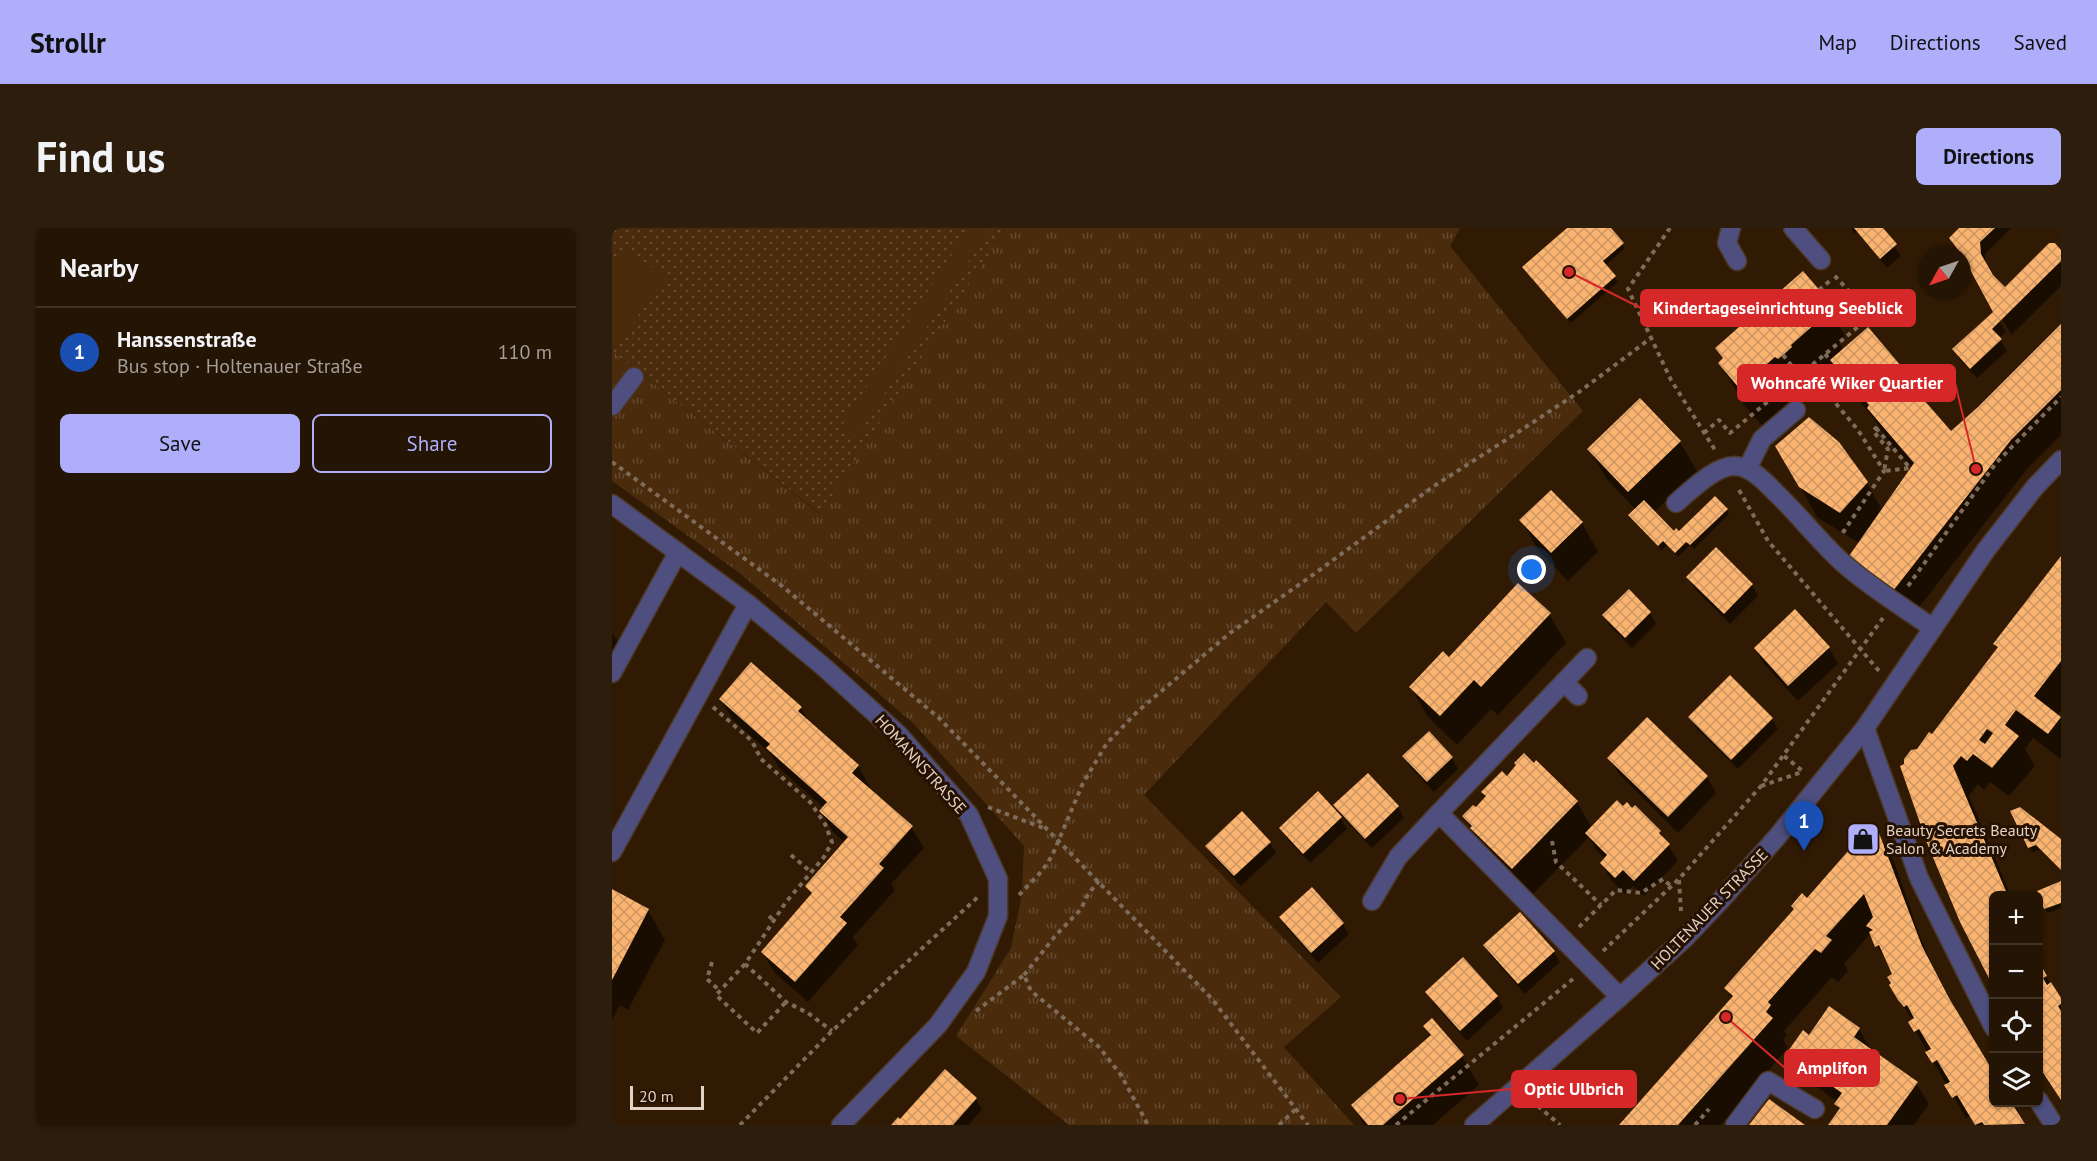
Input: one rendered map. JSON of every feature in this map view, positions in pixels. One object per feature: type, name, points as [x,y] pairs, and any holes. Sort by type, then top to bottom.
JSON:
[{"type":"street","points":[[1731,228],[1727,243],[1737,261]]},
{"type":"street","points":[[1793,228],[1821,260]]},
{"type":"street","points":[[612,406],[634,377]]},
{"type":"street","points":[[1747,469],[1762,439],[1796,410]]},
{"type":"street","name":"HOLTENAUER STRASSE","points":[[1474,1125],[1685,938],[1777,837],[1865,728],[1986,550],[2035,487],[2061,460]]},
{"type":"street","points":[[1676,503],[1708,477],[1726,468],[1734,466],[1747,469],[1771,488],[1843,563],[1933,628]]},
{"type":"street","name":"HOMANNSTRASSE","points":[[612,504],[748,604],[825,668],[899,735],[969,815],[998,879],[998,916],[976,972],[938,1025],[841,1125]]},
{"type":"street","points":[[612,673],[678,552]]},
{"type":"street","points":[[612,852],[748,604]]},
{"type":"street","points":[[1372,901],[1398,857],[1587,658]]},
{"type":"street","points":[[1564,682],[1578,696]]},
{"type":"street","points":[[1865,728],[1919,878],[1989,1018]]},
{"type":"street","points":[[1439,813],[1620,997]]},
{"type":"street","points":[[1735,1125],[1768,1081],[1815,1110]]},
{"type":"street","points":[[2042,1107],[2054,1125]]},
{"type":"path","points":[[1821,260],[1860,303],[1877,314],[1892,312],[1909,296]]},
{"type":"path","points":[[1819,290],[1835,277]]},
{"type":"path","points":[[1704,433],[1719,420],[1730,433],[1865,321],[1854,307],[1860,303]]},
{"type":"path","points":[[998,916],[1042,871],[1059,842],[1083,783],[1107,743],[1138,711],[1230,633],[1311,577],[1434,486],[1579,392],[1651,338]]},
{"type":"path","points":[[1825,354],[1830,360]]},
{"type":"path","points":[[1783,355],[1799,375]]},
{"type":"path","points":[[1807,369],[1858,430],[1884,471]]},
{"type":"path","points":[[1831,550],[1884,471],[1888,449],[1873,431],[1876,428],[1911,468],[1884,471]]},
{"type":"path","points":[[612,462],[782,586],[939,718],[1212,999],[1308,1125]]},
{"type":"path","points":[[698,695],[752,741],[761,759],[810,802],[825,824],[832,842],[824,856],[786,902],[745,964],[716,995],[757,1033],[786,1002]]},
{"type":"path","points":[[1395,1125],[1589,964],[1672,887],[1761,786],[1803,771],[1784,756]]},
{"type":"path","points":[[948,791],[1049,831]]},
{"type":"path","points":[[1552,842],[1556,862],[1601,905]]},
{"type":"path","points":[[791,855],[810,872]]},
{"type":"path","points":[[740,1125],[832,1031],[998,879]]},
{"type":"path","points":[[1566,941],[1616,890],[1641,892],[1663,879],[1672,887]]},
{"type":"path","points":[[970,1015],[1024,975],[1056,935],[1081,909],[1088,894],[1099,881]]},
{"type":"path","points":[[769,916],[774,921]]},
{"type":"path","points":[[712,963],[706,979],[720,991]]},
{"type":"path","points":[[745,964],[786,1002],[808,1013],[832,1031]]},
{"type":"path","points":[[1024,975],[1031,991],[1099,1047],[1121,1075],[1148,1125]]},
{"type":"path","points":[[1517,1088],[1560,1125]]},
{"type":"path","points":[[1279,1125],[1296,1109]]},
{"type":"path","points":[[1695,1125],[1709,1109]]},
{"type":"green space","points":[[612,228],[1006,228],[821,514],[612,351]]},
{"type":"green space","points":[[969,228],[990,228],[857,437],[841,427]]},
{"type":"green space","points":[[1006,228],[1460,228],[1450,246],[1583,411],[1356,633],[1326,602],[1144,795],[1341,997],[1284,1047],[1354,1125],[1069,1125],[956,1036],[1011,948],[1022,894],[1024,846],[914,724],[741,574],[612,481],[612,351],[820,514]]},
{"type":"green space","points":[[624,247],[666,277],[617,345],[612,341],[612,263]]},
{"type":"building","points":[[1567,228],[1611,228],[1624,243],[1603,261],[1616,276],[1567,319],[1522,267]]},
{"type":"building","points":[[1854,228],[1883,228],[1897,244],[1880,259]]},
{"type":"building","points":[[1959,228],[1995,228],[1980,242],[1981,254],[1993,275],[2005,287],[2049,243],[2055,243],[2061,250],[2061,261],[1992,329],[2002,339],[1970,369],[1952,349],[1993,312],[1971,272],[1971,246],[1955,246],[1949,238]]},
{"type":"building","points":[[1803,271],[1822,293],[1813,301],[1825,315],[1783,355],[1778,359],[1775,357],[1739,388],[1718,363],[1723,358],[1715,348]]},
{"type":"building","points":[[2061,324],[2061,390],[2011,440],[1893,591],[1849,556],[1914,463],[1830,360],[1868,327],[1907,373],[1903,376],[1951,431]]},
{"type":"building","points":[[1640,398],[1681,441],[1628,492],[1587,449]]},
{"type":"building","points":[[1809,417],[1839,442],[1868,482],[1840,513],[1799,487],[1775,446]]},
{"type":"building","points":[[1551,490],[1583,522],[1551,553],[1519,520]]},
{"type":"building","points":[[1715,496],[1728,509],[1690,545],[1686,542],[1675,553],[1663,541],[1658,546],[1628,515],[1644,500],[1674,531],[1676,528],[1679,531]]},
{"type":"building","points":[[1716,547],[1753,584],[1724,614],[1686,577]]},
{"type":"building","points":[[2061,556],[2061,661],[2034,696],[2061,717],[2048,734],[2016,710],[2005,725],[2019,736],[1992,768],[1973,754],[1967,761],[1961,756],[1953,766],[2006,891],[1989,891],[1989,978],[1960,922],[1927,843],[1900,766],[1904,764],[1904,759],[1911,750],[1917,749],[1929,732],[1932,734],[1998,647],[1993,644]],"holes":[[[1987,729],[1993,733],[1985,744],[1979,740]]]},
{"type":"building","points":[[1518,583],[1551,613],[1481,687],[1474,680],[1440,716],[1409,687],[1443,651],[1449,657]]},
{"type":"building","points":[[1629,589],[1651,612],[1625,638],[1602,615]]},
{"type":"building","points":[[1795,609],[1830,647],[1788,686],[1754,648]]},
{"type":"building","points":[[751,662],[802,707],[798,711],[859,765],[852,773],[913,826],[879,864],[884,868],[840,917],[847,923],[795,982],[761,952],[812,893],[805,886],[848,837],[819,811],[827,802],[766,748],[770,744],[719,699]]},
{"type":"building","points":[[1730,675],[1773,718],[1731,760],[1688,717]]},
{"type":"building","points":[[1647,717],[1708,776],[1668,817],[1607,758]]},
{"type":"building","points":[[1429,731],[1453,757],[1427,782],[1402,756]]},
{"type":"building","points":[[1524,753],[1534,763],[1536,760],[1578,801],[1512,869],[1470,828],[1472,826],[1462,816],[1473,805],[1476,807],[1486,796],[1481,792],[1502,771],[1507,776],[1516,765],[1514,763]]},
{"type":"building","points":[[1368,773],[1399,806],[1365,839],[1333,805]]},
{"type":"building","points":[[1318,791],[1342,817],[1303,854],[1279,828]]},
{"type":"building","points":[[1617,800],[1623,806],[1627,802],[1632,808],[1635,805],[1661,831],[1659,833],[1670,844],[1634,881],[1623,870],[1615,878],[1600,863],[1607,855],[1585,833]]},
{"type":"building","points":[[2020,807],[2061,839],[2061,870],[2036,845],[2028,848],[2010,811]]},
{"type":"building","points":[[1242,811],[1271,842],[1234,876],[1205,846]]},
{"type":"building","points":[[1862,831],[1879,833],[1922,946],[1949,998],[1989,1065],[1989,1107],[2014,1107],[2025,1124],[1984,1125],[1982,1122],[1975,1125],[1957,1095],[1952,1098],[1944,1085],[1950,1082],[1937,1060],[1932,1063],[1925,1052],[1931,1049],[1919,1029],[1914,1032],[1908,1022],[1914,1018],[1907,1005],[1904,1007],[1889,985],[1891,983],[1887,977],[1892,974],[1879,945],[1875,947],[1869,932],[1873,930],[1866,926],[1873,917],[1864,894],[1826,936],[1832,940],[1821,953],[1815,949],[1768,1002],[1771,1005],[1766,1012],[1773,1018],[1678,1125],[1619,1125],[1733,996],[1724,988],[1794,909],[1791,906],[1802,893],[1807,898],[1848,851]]},
{"type":"building","points":[[2061,881],[2061,903],[2044,909],[2043,891],[2037,891]]},
{"type":"building","points":[[1312,887],[1344,923],[1311,953],[1279,917]]},
{"type":"building","points":[[612,889],[649,909],[612,980]]},
{"type":"building","points":[[1520,912],[1555,951],[1518,984],[1483,945]]},
{"type":"building","points":[[1463,957],[1498,996],[1460,1031],[1425,992]]},
{"type":"building","points":[[2043,978],[2047,985],[2051,982],[2061,998],[2061,1004],[2058,1006],[2061,1011],[2061,1100],[2043,1073]]},
{"type":"building","points":[[1829,1006],[1860,1028],[1854,1037],[1918,1082],[1887,1125],[1828,1125],[1840,1108],[1834,1104],[1842,1093],[1786,1054],[1803,1030],[1809,1035]]},
{"type":"building","points":[[1432,1018],[1464,1055],[1383,1125],[1368,1125],[1351,1105],[1431,1035],[1423,1026]]},
{"type":"building","points":[[945,1069],[977,1098],[953,1125],[891,1125],[898,1117],[900,1119]]},
{"type":"building","points":[[1769,1099],[1805,1125],[1749,1125]]},
{"type":"place","name":"Kindertageseinrichtung Seeblick","points":[[1569,272]]},
{"type":"place","name":"Wohncafé Wiker Quartier","points":[[1976,469]]},
{"type":"place","name":"Beauty Secrets Beauty Salon & Academy","points":[[1863,839]]},
{"type":"place","name":"Hanssenstraße","points":[[1804,851]]},
{"type":"place","name":"Amplifon","points":[[1726,1017]]},
{"type":"place","name":"Optic Ulbrich","points":[[1400,1099]]}]
